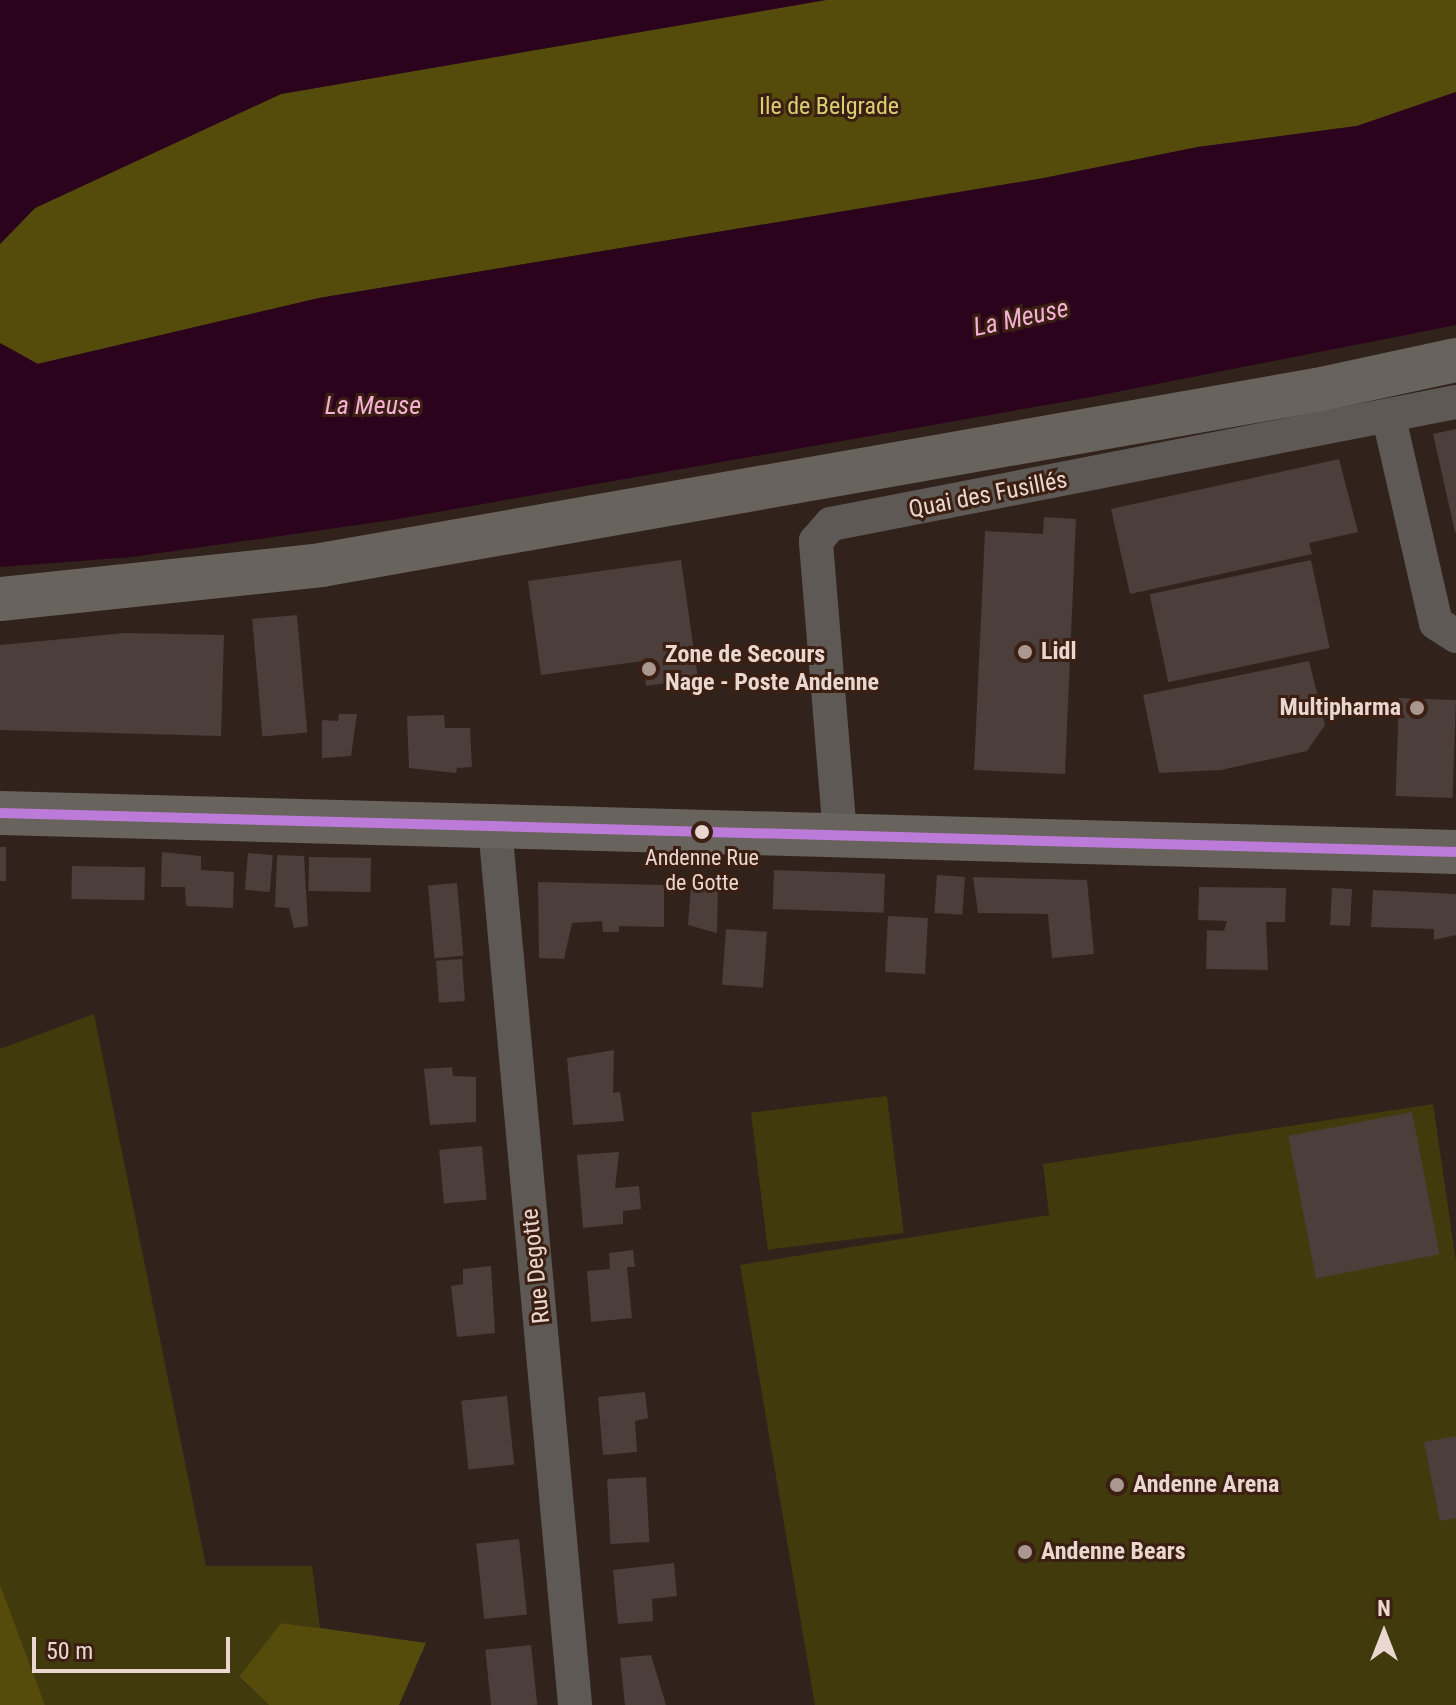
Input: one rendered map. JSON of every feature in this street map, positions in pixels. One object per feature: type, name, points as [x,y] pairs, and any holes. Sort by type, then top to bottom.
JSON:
[{"type":"main road","points":[[0,599],[321,565],[1302,393],[1456,360]]},
{"type":"main road","points":[[0,813],[1456,852]]},
{"type":"street","name":"Quai des Fusillés","points":[[840,835],[816,541],[831,524],[1389,418],[1456,402]]},
{"type":"street","points":[[1389,418],[1436,623],[1456,636]]},
{"type":"street","name":"Rue Degotte","points":[[495,827],[575,1705]]},
{"type":"shaded area","points":[[94,1014],[206,1566],[312,1566],[320,1628],[281,1623],[239,1678],[269,1705],[45,1705],[0,1584],[0,1049]]},
{"type":"shaded area","points":[[887,1096],[904,1233],[768,1250],[751,1113]]},
{"type":"shaded area","name":"Andenne Arena","points":[[1433,1104],[1456,1262],[1456,1705],[815,1705],[740,1265],[1049,1215],[1043,1164]]},
{"type":"green space","name":"Ile de Belgrade","points":[[826,0],[1456,0],[1456,92],[1357,126],[1198,147],[1044,178],[319,298],[37,364],[0,343],[0,244],[35,208],[281,94]]},
{"type":"green space","points":[[0,1584],[45,1705],[0,1705]]},
{"type":"green space","points":[[281,1623],[426,1643],[399,1705],[269,1705],[239,1677]]},
{"type":"water","points":[[0,0],[826,0],[281,94],[35,208],[0,244]]},
{"type":"water","name":"La Meuse","points":[[1456,92],[1456,325],[1086,398],[392,520],[132,557],[0,567],[0,343],[38,364],[319,298],[1044,178],[1198,147],[1357,126]]},
{"type":"building","points":[[1456,429],[1456,532],[1455,532],[1433,434]]},
{"type":"building","points":[[1339,459],[1358,532],[1309,543],[1312,554],[1130,594],[1111,509]]},
{"type":"building","name":"Lidl","points":[[1044,517],[1076,519],[1065,774],[974,770],[985,531],[1043,534]]},
{"type":"building","points":[[681,560],[698,679],[646,686],[643,661],[541,675],[528,581]]},
{"type":"building","points":[[1311,560],[1330,648],[1168,682],[1150,594]]},
{"type":"building","points":[[297,615],[307,733],[262,736],[252,619]]},
{"type":"building","points":[[125,633],[224,635],[221,736],[0,730],[0,645]]},
{"type":"building","points":[[1309,661],[1325,725],[1307,751],[1221,770],[1159,773],[1143,695]]},
{"type":"building","points":[[1399,698],[1456,700],[1453,798],[1396,796]]},
{"type":"building","points":[[339,714],[357,714],[351,756],[322,758],[322,720],[338,721]]},
{"type":"building","points":[[444,715],[445,728],[470,728],[472,767],[457,768],[456,773],[409,768],[407,716]]},
{"type":"building","points":[[0,847],[6,847],[6,881],[0,881]]},
{"type":"building","points":[[162,852],[201,856],[201,870],[234,872],[233,908],[186,906],[185,887],[161,887]]},
{"type":"building","points":[[248,853],[273,855],[270,892],[245,890]]},
{"type":"building","points":[[277,855],[304,856],[308,926],[294,928],[289,908],[275,907]]},
{"type":"building","points":[[309,857],[371,858],[370,892],[308,891]]},
{"type":"building","points":[[72,866],[145,867],[144,900],[71,899]]},
{"type":"building","points":[[774,870],[885,874],[884,913],[773,909]]},
{"type":"building","points":[[937,875],[965,877],[962,915],[934,913]]},
{"type":"building","points":[[973,877],[1087,880],[1094,954],[1052,958],[1048,914],[978,913]]},
{"type":"building","points":[[538,882],[664,885],[664,927],[619,926],[619,932],[603,932],[602,921],[572,923],[564,959],[539,958]]},
{"type":"building","points":[[457,883],[463,956],[434,958],[428,886]]},
{"type":"building","points":[[691,886],[718,887],[717,933],[688,925]]},
{"type":"building","points":[[1199,887],[1286,888],[1285,922],[1266,922],[1268,970],[1206,969],[1207,930],[1224,931],[1227,921],[1198,920]]},
{"type":"building","points":[[1332,888],[1352,889],[1350,926],[1330,925]]},
{"type":"building","points":[[1373,890],[1456,894],[1456,935],[1434,940],[1434,929],[1371,927]]},
{"type":"building","points":[[888,916],[928,918],[925,974],[885,972]]},
{"type":"building","points":[[726,929],[767,932],[763,988],[722,985]]},
{"type":"building","points":[[462,959],[465,1001],[439,1003],[436,961]]},
{"type":"building","points":[[614,1050],[613,1093],[620,1092],[624,1121],[573,1125],[567,1058]]},
{"type":"building","points":[[452,1067],[453,1076],[476,1077],[476,1122],[430,1125],[424,1069]]},
{"type":"building","points":[[1412,1112],[1440,1254],[1316,1278],[1288,1136]]},
{"type":"building","points":[[482,1146],[487,1200],[444,1204],[439,1150]]},
{"type":"building","points":[[619,1152],[615,1188],[639,1186],[641,1209],[623,1211],[623,1224],[583,1228],[577,1155]]},
{"type":"building","points":[[633,1250],[635,1267],[627,1267],[632,1318],[591,1322],[587,1271],[610,1269],[609,1253]]},
{"type":"building","points":[[491,1266],[495,1333],[457,1337],[451,1286],[463,1284],[463,1269]]},
{"type":"building","points":[[645,1392],[648,1418],[635,1421],[637,1452],[603,1455],[598,1397]]},
{"type":"building","points":[[507,1396],[514,1465],[468,1469],[461,1401]]},
{"type":"building","points":[[1456,1436],[1456,1518],[1440,1521],[1424,1442]]},
{"type":"building","points":[[646,1477],[649,1542],[610,1544],[607,1479]]},
{"type":"building","points":[[519,1539],[527,1615],[484,1619],[476,1543]]},
{"type":"building","points":[[674,1563],[677,1596],[652,1599],[653,1621],[618,1624],[613,1570]]},
{"type":"building","points":[[531,1645],[537,1705],[491,1705],[485,1650]]},
{"type":"building","points":[[651,1655],[666,1705],[625,1705],[620,1658]]},
{"type":"transit line","points":[[0,813],[1456,852]]},
{"type":"place","name":"Lidl","points":[[1025,652]]},
{"type":"place","name":"Zone de Secours Nage - Poste Andenne","points":[[649,669]]},
{"type":"place","name":"Multipharma","points":[[1417,708]]},
{"type":"place","name":"Andenne Rue de Gotte","points":[[702,832]]},
{"type":"place","name":"Andenne Arena","points":[[1117,1485]]},
{"type":"place","name":"Andenne Bears","points":[[1025,1552]]}]
